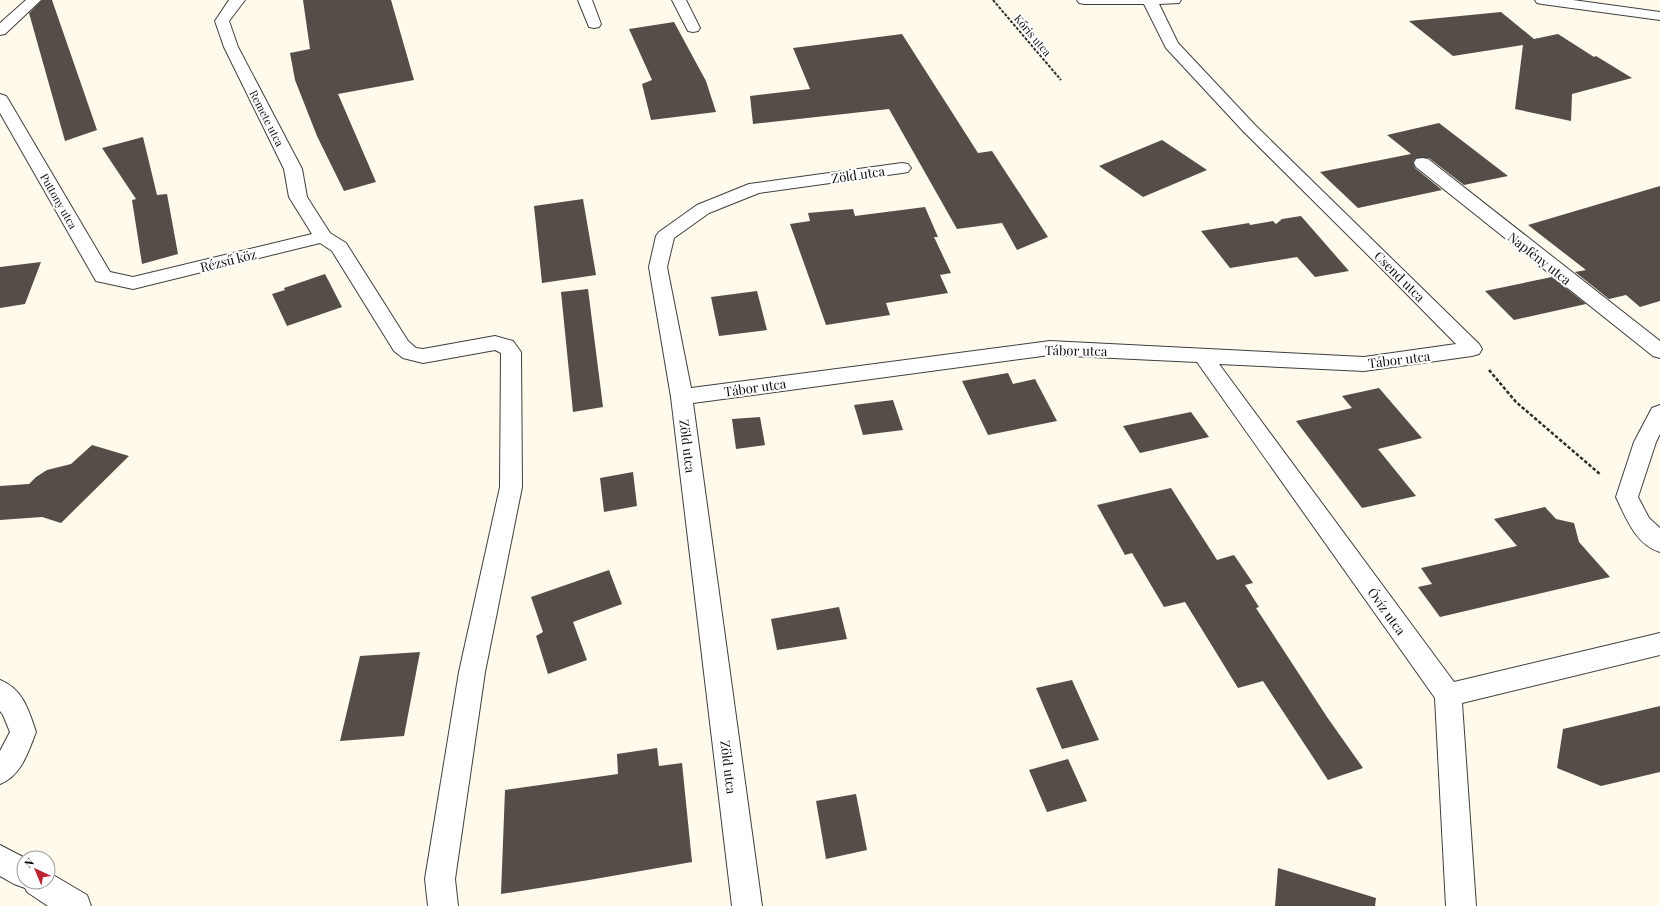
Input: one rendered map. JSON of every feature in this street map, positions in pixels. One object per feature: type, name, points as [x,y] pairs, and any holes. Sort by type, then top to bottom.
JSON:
[{"type":"street","points":[[0,31],[34,0]]},
{"type":"street","name":"Remete utca","points":[[238,0],[234,3],[222,21],[231,47],[293,169],[298,196],[324,238]]},
{"type":"street","points":[[585,0],[594,24]]},
{"type":"street","points":[[679,0],[693,28]]},
{"type":"street","points":[[1084,0],[1174,0]]},
{"type":"street","name":"Csend utca","points":[[1162,0],[1171,44],[1249,128],[1394,270],[1472,349]]},
{"type":"street","points":[[1542,0],[1660,16]]},
{"type":"street","name":"Puttony utca","points":[[0,99],[103,277],[133,283]]},
{"type":"street","name":"Napfény utca","points":[[1422,163],[1660,351]]},
{"type":"street","name":"Zöld utca","points":[[747,906],[682,397],[658,267],[665,236],[703,209],[755,188],[902,168]]},
{"type":"street","points":[[324,238],[339,247],[401,346],[410,352],[423,356],[495,343],[506,346],[511,352],[511,487],[472,672],[440,879],[443,906]]},
{"type":"street","name":"Rézsű köz","points":[[133,283],[324,238]]},
{"type":"street","name":"Tábor utca","points":[[682,397],[1050,348],[1364,364],[1472,349]]},
{"type":"street","name":"Óvíz utca","points":[[1203,356],[1448,696]]},
{"type":"street","points":[[1660,413],[1645,442],[1627,497],[1641,524],[1660,543]]},
{"type":"street","points":[[1461,906],[1448,696],[1660,644]]},
{"type":"street","points":[[0,692],[14,708],[23,732],[11,759],[0,771]]},
{"type":"street","points":[[0,859],[16,869]]},
{"type":"street","points":[[50,890],[76,906]]},
{"type":"path","name":"Kőris utca","points":[[993,0],[1061,80]]},
{"type":"path","points":[[1472,349],[1516,402],[1627,497]]},
{"type":"building","points":[[42,0],[52,0],[97,130],[65,141],[29,13]]},
{"type":"building","points":[[303,0],[391,0],[414,80],[338,94],[376,182],[344,191],[317,136],[295,80],[290,53],[310,49]]},
{"type":"building","points":[[1501,12],[1534,39],[1558,34],[1594,57],[1596,56],[1632,78],[1572,94],[1571,121],[1515,109],[1523,45],[1453,56],[1409,21]]},
{"type":"building","points":[[674,22],[706,81],[716,112],[651,120],[642,84],[652,80],[629,29]]},
{"type":"building","points":[[902,34],[978,153],[992,151],[1048,237],[1017,250],[1002,223],[957,229],[889,109],[753,124],[750,96],[810,89],[793,48]]},
{"type":"building","points":[[1439,123],[1508,176],[1464,185],[1429,158],[1416,158],[1413,162],[1415,168],[1442,190],[1358,208],[1320,172],[1411,154],[1387,135]]},
{"type":"building","points":[[143,137],[157,195],[167,194],[178,254],[142,264],[132,200],[136,199],[102,148]]},
{"type":"building","points":[[1162,140],[1207,170],[1143,197],[1099,166]]},
{"type":"building","points":[[1660,186],[1660,301],[1640,307],[1626,295],[1609,299],[1575,272],[1586,270],[1528,225]]},
{"type":"building","points":[[583,199],[596,275],[542,283],[534,206]]},
{"type":"building","points":[[925,207],[938,237],[934,237],[951,273],[940,275],[948,293],[886,303],[890,315],[826,325],[790,224],[810,221],[808,213],[853,209],[855,216]]},
{"type":"building","points":[[1301,216],[1349,271],[1315,277],[1297,257],[1230,268],[1201,231],[1249,223],[1250,225],[1273,221],[1276,224],[1282,219]]},
{"type":"building","points":[[41,262],[25,304],[0,308],[0,267]]},
{"type":"building","points":[[325,274],[342,307],[287,326],[272,294],[285,290],[284,288]]},
{"type":"building","points":[[1552,277],[1586,304],[1514,320],[1485,291]]},
{"type":"building","points":[[588,289],[603,407],[573,412],[561,292]]},
{"type":"building","points":[[757,291],[767,330],[719,336],[711,297]]},
{"type":"building","points":[[1008,373],[1013,384],[1035,379],[1057,421],[988,435],[962,381]]},
{"type":"building","points":[[1379,388],[1422,438],[1378,449],[1416,496],[1362,508],[1296,421],[1352,408],[1342,396]]},
{"type":"building","points":[[893,400],[903,430],[863,435],[854,405]]},
{"type":"building","points":[[1191,412],[1209,437],[1140,453],[1123,426]]},
{"type":"building","points":[[760,417],[765,445],[736,449],[732,419]]},
{"type":"building","points":[[92,445],[129,456],[61,523],[42,517],[0,520],[0,486],[29,484],[36,477],[47,470],[71,464]]},
{"type":"building","points":[[633,472],[637,506],[604,512],[600,478]]},
{"type":"building","points":[[1171,488],[1217,560],[1234,555],[1253,583],[1245,585],[1259,607],[1256,608],[1327,717],[1363,768],[1328,780],[1263,681],[1238,688],[1185,602],[1164,607],[1132,553],[1125,555],[1097,505]]},
{"type":"building","points":[[1545,507],[1556,519],[1574,523],[1579,542],[1610,577],[1440,617],[1418,587],[1432,584],[1421,568],[1517,546],[1494,519]]},
{"type":"building","points":[[609,570],[622,604],[573,622],[587,660],[548,674],[536,636],[543,632],[531,597]]},
{"type":"building","points":[[839,607],[847,639],[777,650],[771,619]]},
{"type":"building","points":[[420,652],[404,736],[340,741],[360,656]]},
{"type":"building","points":[[1072,680],[1099,740],[1062,749],[1036,688]]},
{"type":"building","points":[[1660,706],[1660,772],[1601,786],[1557,768],[1563,729]]},
{"type":"building","points":[[657,748],[659,766],[682,763],[692,862],[501,894],[505,790],[618,774],[617,754]]},
{"type":"building","points":[[1068,759],[1087,801],[1047,812],[1029,770]]},
{"type":"building","points":[[856,794],[867,850],[826,859],[816,801]]},
{"type":"building","points":[[1278,868],[1376,898],[1375,906],[1275,906]]}]
